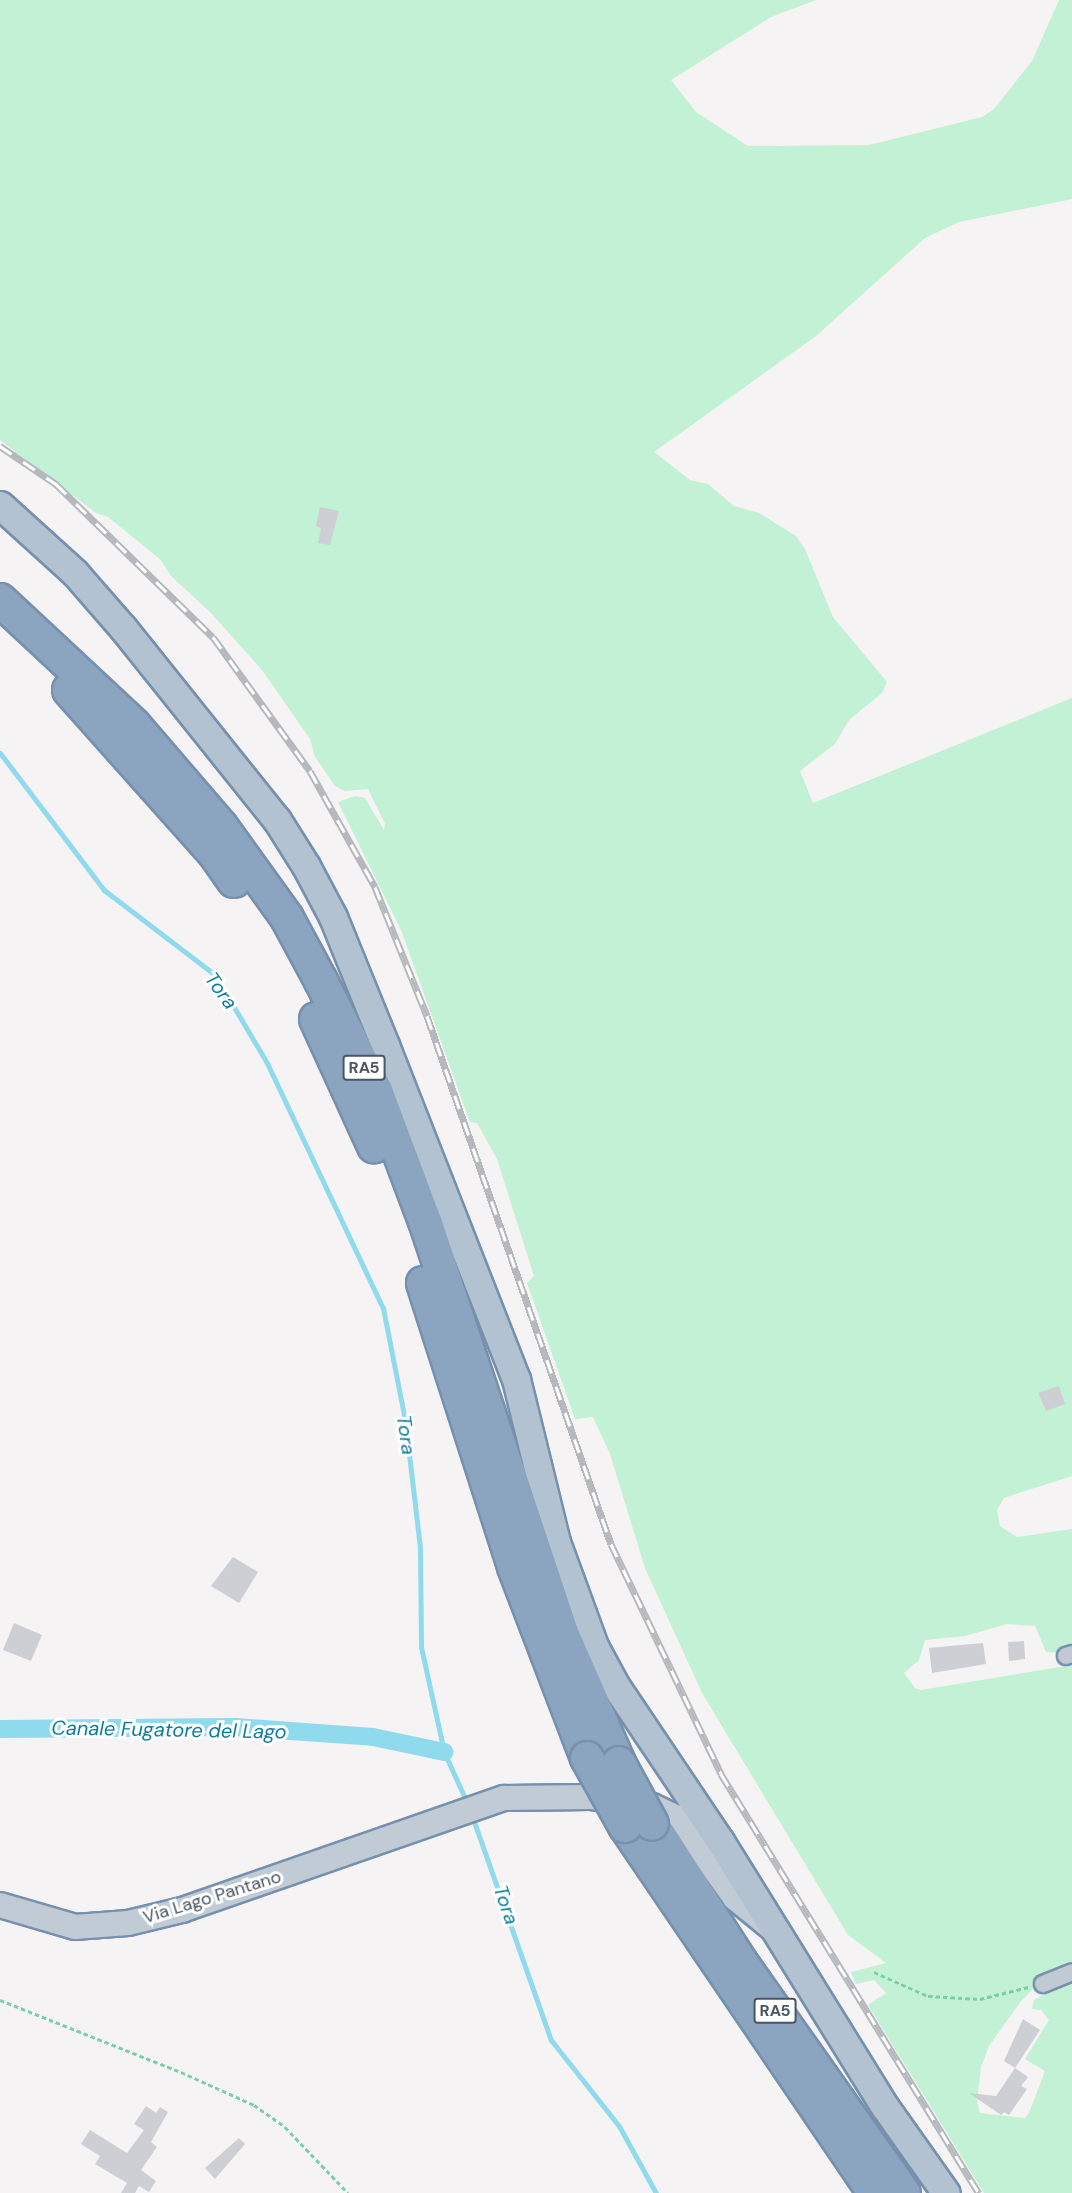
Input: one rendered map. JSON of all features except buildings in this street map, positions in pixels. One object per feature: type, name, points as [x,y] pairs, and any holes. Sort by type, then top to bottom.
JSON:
[{"type":"highway","name":"RA5","points":[[0,600],[134,725],[221,826],[287,918],[376,1091],[426,1224],[562,1633],[619,1763],[638,1825],[874,2193]]},
{"type":"highway","name":"RA5","points":[[0,629],[78,698],[215,854],[278,943],[363,1116],[405,1226],[514,1567],[587,1758],[743,1965],[904,2193]]},
{"type":"main road","points":[[0,505],[75,573],[123,628],[277,820],[306,867],[333,917],[386,1045],[516,1379],[556,1542],[594,1646],[615,1685],[778,1932],[885,2107],[946,2193]]},
{"type":"street","name":"Via Lago Pantano","points":[[0,1905],[75,1927],[128,1923],[182,1910],[504,1798],[590,1797],[652,1806],[678,1818],[735,1898],[757,1920],[778,1932]]},
{"type":"street","points":[[1043,1984],[1072,1972]]},
{"type":"path","points":[[874,1972],[928,1996],[980,1999],[1043,1984]]},
{"type":"path","points":[[0,2000],[181,2072],[254,2106],[285,2127],[348,2193]]},
{"type":"green space","points":[[0,0],[816,0],[771,17],[671,80],[696,112],[748,146],[869,145],[982,117],[994,109],[1032,61],[1059,0],[1072,0],[1072,199],[959,222],[925,238],[816,336],[654,452],[690,480],[708,484],[734,506],[759,513],[796,536],[805,549],[833,617],[887,682],[882,693],[849,720],[835,744],[800,771],[813,803],[1072,698],[1072,1476],[1004,1498],[997,1510],[1000,1526],[1017,1537],[1072,1529],[1072,1653],[1046,1652],[1035,1626],[1007,1624],[965,1636],[925,1640],[919,1660],[904,1673],[915,1688],[921,1690],[1072,1665],[1072,1969],[1036,1986],[1021,2001],[989,2046],[981,2067],[977,2101],[980,2113],[1025,2118],[1029,2113],[1045,2071],[1025,2059],[1049,2020],[1041,2010],[1032,2009],[1034,2000],[1072,1979],[1072,2193],[984,2193],[868,2005],[886,1993],[874,1980],[856,1984],[851,1972],[886,1963],[848,1935],[702,1693],[645,1568],[610,1454],[593,1417],[575,1419],[527,1283],[534,1276],[497,1159],[477,1123],[470,1122],[401,930],[338,802],[355,796],[365,798],[384,830],[385,824],[368,789],[345,791],[335,786],[315,757],[310,739],[262,670],[211,613],[171,576],[161,560],[108,517],[96,513],[0,440]]},
{"type":"waterway","name":"Tora","points":[[0,753],[104,890],[215,975],[267,1063],[383,1308],[405,1420],[420,1548],[421,1647],[444,1752],[468,1805]]},
{"type":"waterway","name":"Canale Fugatore del Lago","points":[[0,1729],[235,1727],[373,1737],[444,1752]]},
{"type":"waterway","name":"Tora","points":[[472,1816],[551,2040],[619,2126],[656,2193]]},
{"type":"railway","points":[[0,446],[56,484],[213,637],[310,771],[375,887],[427,1016],[611,1544],[721,1774],[979,2193]]}]
